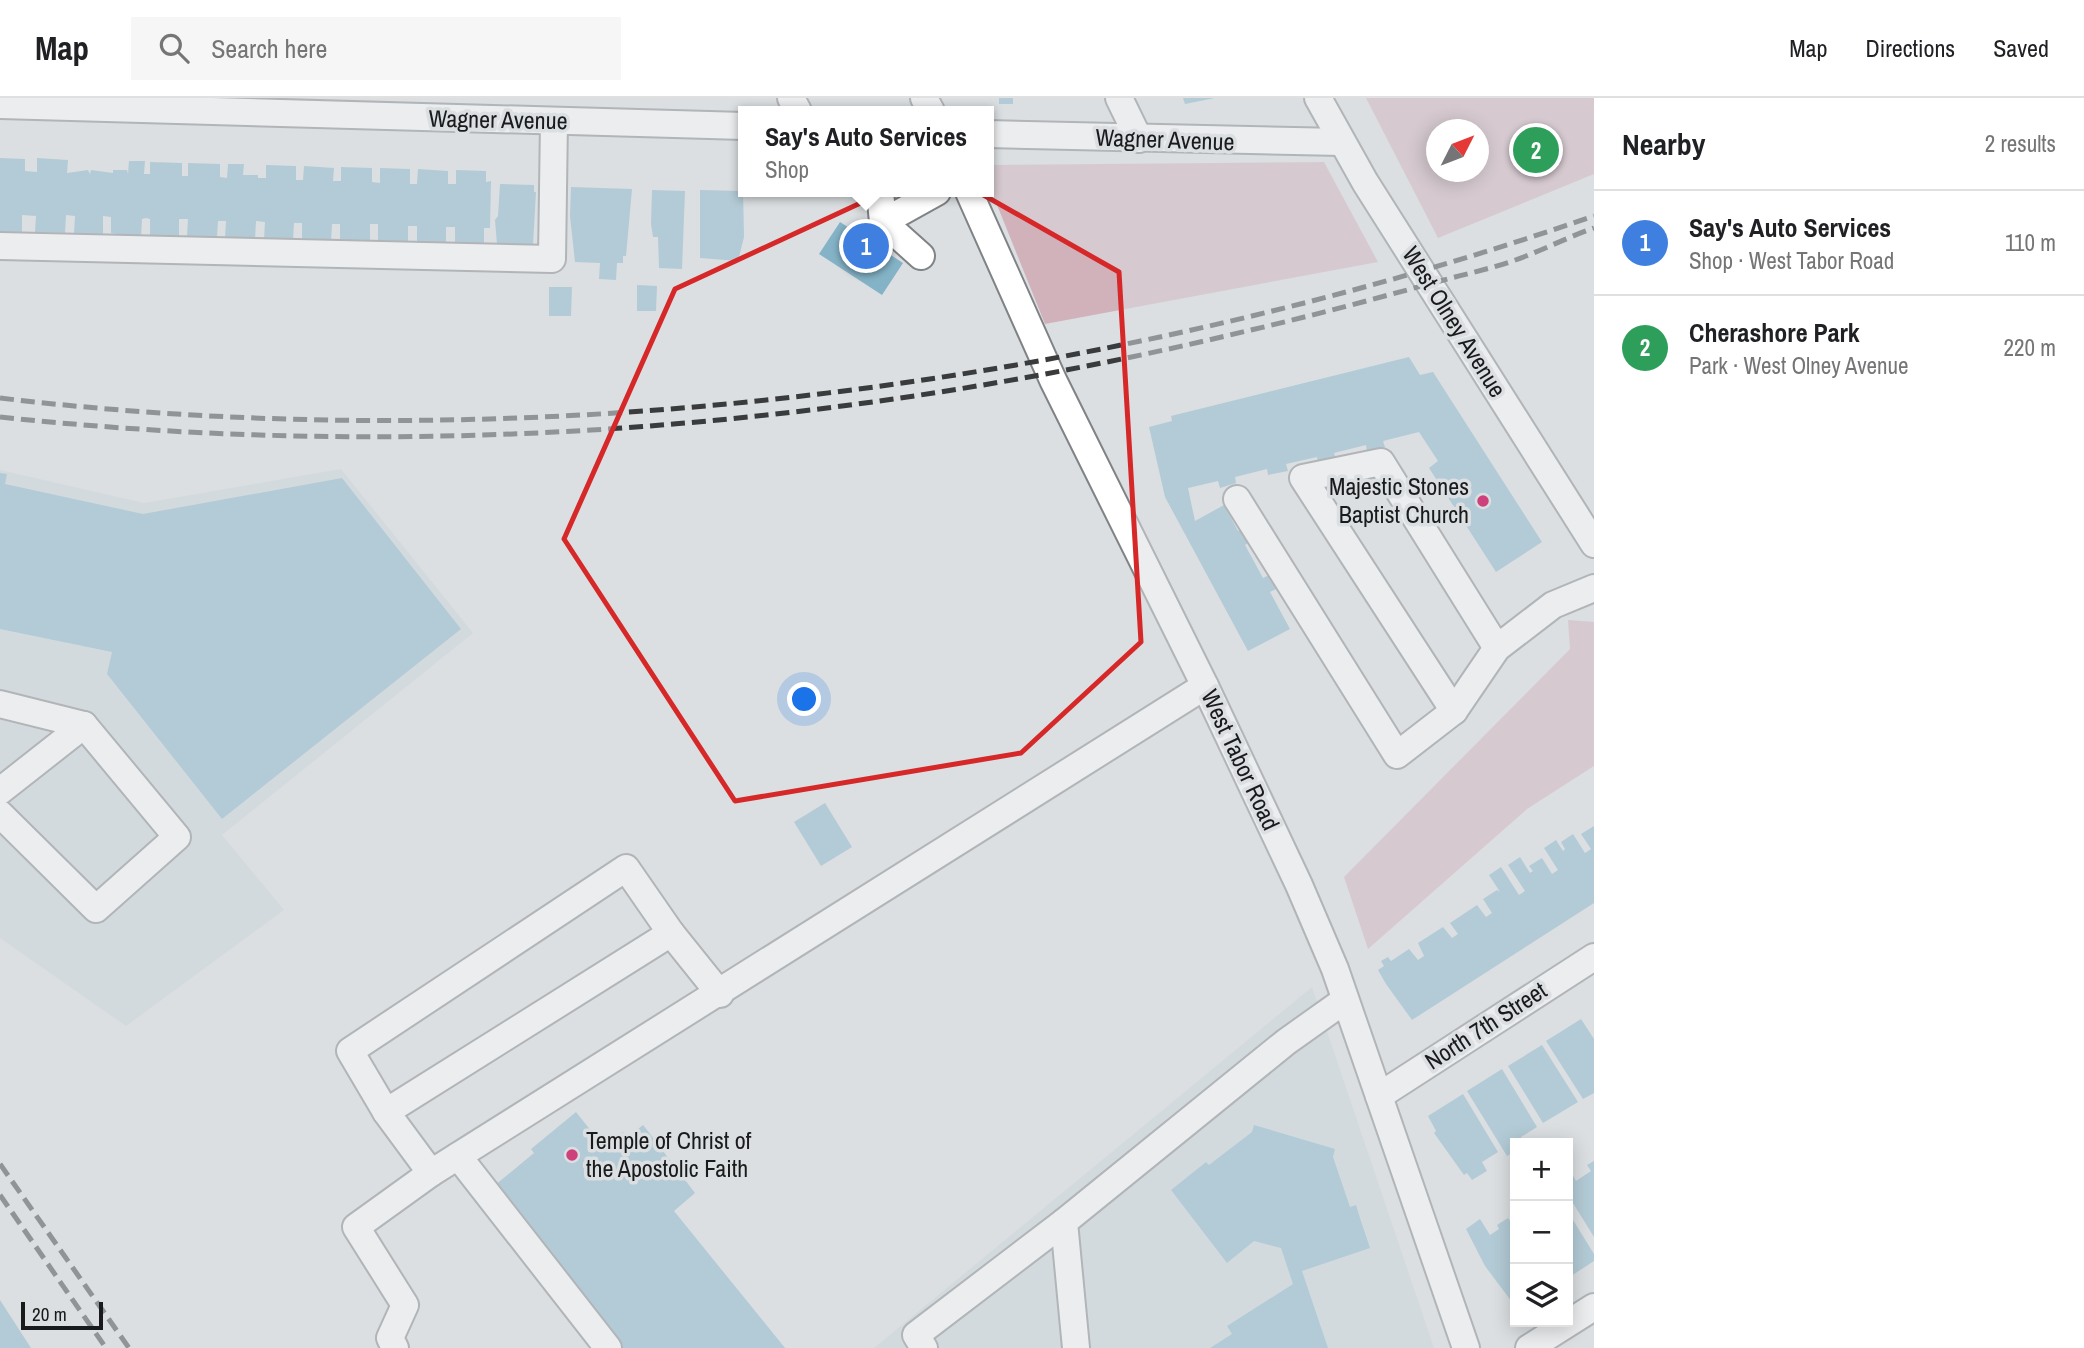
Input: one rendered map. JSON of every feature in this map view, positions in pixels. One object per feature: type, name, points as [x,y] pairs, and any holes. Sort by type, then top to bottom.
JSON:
[{"type":"street","points":[[356,117],[385,98]]},
{"type":"street","points":[[475,98],[490,121]]},
{"type":"street","points":[[1119,98],[1139,139]]},
{"type":"street","name":"West Olney Avenue","points":[[1318,98],[1341,142],[1593,538]]},
{"type":"street","name":"Wagner Avenue","points":[[0,105],[490,121],[738,126]]},
{"type":"street","points":[[0,246],[552,260],[554,121]]},
{"type":"street","name":"Wagner Avenue","points":[[994,134],[1341,142]]},
{"type":"street","points":[[881,197],[884,222],[921,256]]},
{"type":"street","points":[[884,222],[928,197]]},
{"type":"street","name":"West Tabor Road","points":[[971,197],[1053,380],[1205,686],[1299,885],[1335,969],[1466,1348]]},
{"type":"street","points":[[1454,711],[1303,478],[1381,462],[1497,648]]},
{"type":"street","points":[[1237,499],[1397,755],[1454,711],[1497,648],[1553,605],[1594,588]]},
{"type":"street","points":[[394,1348],[390,1338],[405,1305],[356,1227],[431,1173],[720,994],[1205,686]]},
{"type":"street","points":[[0,704],[84,725],[177,837],[96,909],[0,814]]},
{"type":"street","points":[[0,791],[84,725]]},
{"type":"street","points":[[431,1173],[386,1112],[350,1051],[626,869],[671,933],[720,994]]},
{"type":"street","points":[[386,1112],[671,933]]},
{"type":"street","name":"North 7th Street","points":[[1379,1096],[1594,957]]},
{"type":"street","points":[[924,1348],[916,1335],[1064,1222],[1286,1042],[1345,1000]]},
{"type":"street","points":[[458,1156],[608,1348]]},
{"type":"street","points":[[1064,1222],[1076,1348]]},
{"type":"street","points":[[1529,1348],[1594,1307]]},
{"type":"highlighted area","points":[[936,168],[1119,272],[1141,642],[1021,753],[735,801],[564,539],[675,289]]},
{"type":"shaded area","points":[[1366,98],[1594,98],[1594,174],[1438,238]]},
{"type":"shaded area","points":[[1324,162],[1378,262],[1045,324],[994,197],[994,165]]},
{"type":"shaded area","points":[[341,469],[473,633],[222,835],[284,910],[126,1026],[0,938],[0,470],[144,503]]},
{"type":"shaded area","points":[[1568,620],[1594,622],[1594,766],[1527,809],[1368,949],[1344,877],[1570,649]]},
{"type":"shaded area","points":[[1312,987],[1434,1348],[874,1348]]},
{"type":"building","points":[[999,98],[1013,98],[1013,104],[999,104]]},
{"type":"building","points":[[1183,98],[1215,98],[1185,104]]},
{"type":"building","points":[[0,158],[25,159],[25,171],[37,172],[37,158],[68,160],[67,173],[88,170],[90,174],[91,170],[113,173],[113,170],[127,170],[128,174],[129,161],[145,161],[144,174],[150,174],[150,162],[182,163],[182,176],[188,176],[188,163],[220,164],[220,177],[227,178],[228,164],[244,164],[243,175],[258,175],[258,178],[266,178],[266,165],[296,166],[296,180],[303,180],[304,166],[334,168],[333,181],[341,181],[341,167],[372,168],[372,182],[380,183],[380,168],[410,169],[410,184],[417,184],[418,169],[448,171],[448,184],[456,184],[456,170],[486,171],[486,182],[491,181],[490,228],[484,228],[484,244],[455,243],[455,227],[446,227],[446,243],[417,242],[417,226],[408,226],[408,242],[378,242],[378,224],[370,224],[370,242],[340,241],[340,224],[332,224],[331,242],[302,240],[302,223],[294,223],[293,240],[264,239],[265,222],[256,221],[255,239],[225,238],[226,221],[218,221],[217,238],[187,236],[188,219],[179,219],[179,236],[150,237],[150,219],[146,218],[142,219],[141,238],[111,233],[111,217],[103,216],[103,234],[74,233],[75,216],[66,215],[65,233],[35,232],[36,216],[22,215],[22,232],[0,232]]},
{"type":"building","points":[[500,184],[534,185],[536,192],[533,245],[497,244],[495,220],[498,216]]},
{"type":"building","points":[[571,187],[632,189],[626,256],[623,256],[623,263],[617,263],[616,280],[599,279],[600,263],[575,262],[570,216]]},
{"type":"building","points":[[652,190],[685,191],[682,269],[659,268],[658,237],[653,237],[651,224]]},
{"type":"building","points":[[700,190],[738,191],[738,197],[743,197],[744,237],[738,261],[700,258]]},
{"type":"building","points":[[840,222],[903,263],[882,295],[819,254]]},
{"type":"building","points":[[637,285],[657,286],[656,311],[637,311]]},
{"type":"building","points":[[549,287],[572,287],[571,316],[549,316]]},
{"type":"building","name":"Majestic Stones Baptist Church","points":[[1409,357],[1420,375],[1433,372],[1542,542],[1496,572],[1429,468],[1438,461],[1419,432],[1383,441],[1385,447],[1367,452],[1366,445],[1334,453],[1336,459],[1318,463],[1317,457],[1286,464],[1288,471],[1268,475],[1267,469],[1235,477],[1236,483],[1220,488],[1218,481],[1188,488],[1195,521],[1224,505],[1238,531],[1243,528],[1250,542],[1245,545],[1263,578],[1269,575],[1276,589],[1270,592],[1290,629],[1248,651],[1165,497],[1149,427],[1172,421],[1171,416]]},
{"type":"building","points":[[0,473],[7,474],[5,484],[143,514],[342,478],[461,629],[222,819],[107,674],[112,652],[0,629]]},
{"type":"building","points":[[825,803],[852,847],[821,866],[794,822]]},
{"type":"building","points":[[1594,826],[1594,903],[1412,1020],[1378,970],[1384,966],[1381,961],[1388,957],[1391,961],[1409,949],[1418,960],[1424,956],[1418,943],[1443,927],[1452,938],[1458,934],[1450,923],[1477,905],[1486,917],[1492,913],[1483,899],[1497,890],[1500,892],[1489,875],[1501,867],[1519,895],[1525,891],[1508,865],[1520,857],[1530,873],[1533,871],[1529,866],[1542,858],[1552,874],[1558,870],[1544,848],[1556,840],[1563,851],[1565,849],[1561,842],[1573,834],[1585,853],[1591,849],[1581,834]]},
{"type":"building","points":[[1581,1019],[1594,1039],[1594,1093],[1583,1099],[1546,1041]]},
{"type":"building","points":[[1542,1045],[1578,1102],[1543,1123],[1508,1066]]},
{"type":"building","points":[[1502,1069],[1537,1127],[1522,1138],[1510,1138],[1510,1154],[1507,1156],[1467,1091]]},
{"type":"building","points":[[1463,1094],[1498,1152],[1482,1162],[1487,1171],[1472,1180],[1467,1173],[1464,1175],[1434,1133],[1436,1131],[1428,1116]]},
{"type":"building","points":[[576,1112],[604,1147],[623,1132],[628,1137],[643,1125],[695,1193],[674,1211],[785,1348],[617,1348],[489,1190],[534,1153],[531,1149]]},
{"type":"building","points":[[1254,1125],[1335,1149],[1333,1157],[1350,1207],[1356,1205],[1370,1248],[1302,1271],[1328,1348],[1210,1348],[1232,1334],[1227,1326],[1293,1284],[1281,1248],[1254,1241],[1227,1263],[1171,1190],[1206,1162],[1209,1165],[1252,1132]]},
{"type":"building","points":[[1594,1161],[1594,1237],[1573,1203],[1573,1176],[1576,1181],[1591,1171],[1587,1165]]},
{"type":"building","points":[[1508,1218],[1510,1221],[1510,1299],[1485,1266],[1466,1229],[1480,1219],[1490,1235],[1499,1229],[1497,1225]]},
{"type":"building","points":[[1573,1220],[1594,1254],[1594,1261],[1573,1275]]},
{"type":"building","points":[[0,1300],[31,1348],[0,1348]]},
{"type":"railway","points":[[0,398],[199,415],[401,420],[604,414],[807,395],[1009,366],[1208,326],[1404,276],[1594,216]]},
{"type":"railway","points":[[0,417],[157,430],[315,436],[472,435],[629,428],[786,413],[942,392],[1097,364],[1251,330],[1495,267],[1594,228]]},
{"type":"railway","points":[[0,1164],[129,1348]]},
{"type":"railway","points":[[0,1195],[106,1348]]},
{"type":"place","name":"Cherashore Park","points":[[1536,150]]},
{"type":"place","name":"Say's Auto Services","points":[[866,246]]},
{"type":"place","name":"Majestic Stones Baptist Church","points":[[1483,501]]},
{"type":"place","name":"Temple of Christ of the Apostolic Faith","points":[[572,1155]]}]
